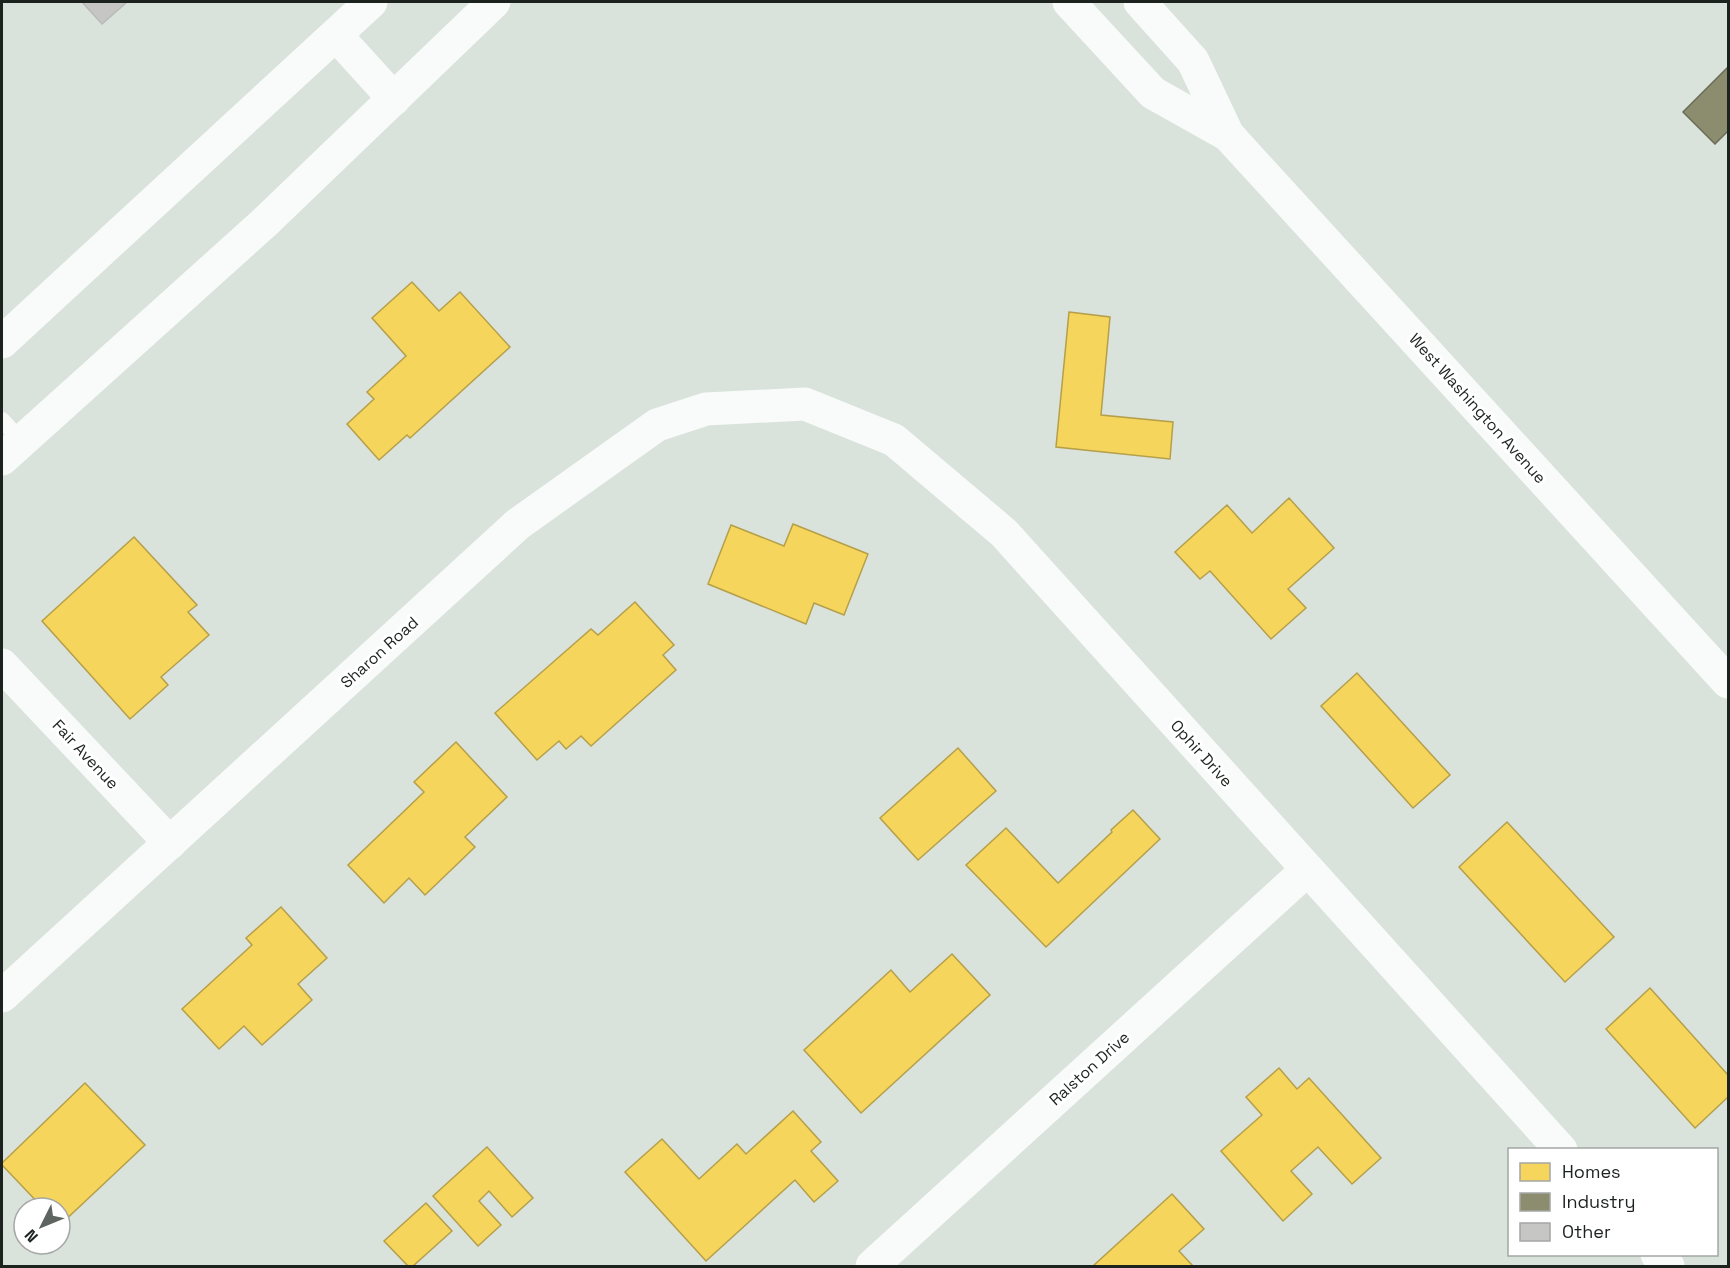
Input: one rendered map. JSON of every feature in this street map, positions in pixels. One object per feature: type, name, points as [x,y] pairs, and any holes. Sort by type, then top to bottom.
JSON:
[{"type":"street","points":[[2,342],[371,2]]},
{"type":"street","points":[[8,440],[264,223],[494,2]]},
{"type":"street","name":"West Washington Avenue","points":[[1069,2],[1153,93],[1228,135]]},
{"type":"street","name":"West Washington Avenue","points":[[1140,2],[1193,61],[1228,135],[1728,682]]},
{"type":"street","points":[[336,35],[394,99]]},
{"type":"street","name":"Sharon Road","points":[[2,996],[518,524],[657,425],[706,409],[805,404]]},
{"type":"street","name":"Ophir Drive","points":[[805,404],[894,440],[1004,533],[1560,1148]]},
{"type":"street","name":"Fair Avenue","points":[[2,664],[170,843]]},
{"type":"street","name":"Ralston Drive","points":[[872,1266],[1307,870]]},
{"type":"building: Homes","points":[[412,282],[439,311],[460,292],[510,347],[410,438],[407,435],[379,460],[347,424],[374,399],[367,392],[406,356],[372,318]]},
{"type":"building: Homes","points":[[1069,312],[1110,317],[1101,415],[1173,422],[1170,459],[1056,447]]},
{"type":"building: Homes","points":[[1289,498],[1334,548],[1288,589],[1306,608],[1271,639],[1210,571],[1200,579],[1175,552],[1227,505],[1252,533]]},
{"type":"building: Homes","points":[[793,524],[868,554],[844,615],[814,603],[806,624],[708,584],[731,525],[784,546]]},
{"type":"building: Homes","points":[[134,537],[197,605],[188,612],[209,635],[161,677],[168,685],[130,719],[42,621]]},
{"type":"building: Homes","points":[[635,602],[674,645],[663,655],[676,670],[591,746],[581,736],[566,749],[559,741],[537,760],[495,713],[591,629],[598,635]]},
{"type":"building: Homes","points":[[1357,673],[1450,775],[1413,808],[1321,706]]},
{"type":"building: Homes","points":[[456,742],[507,797],[465,837],[475,847],[425,895],[409,878],[384,903],[348,865],[424,792],[414,782]]},
{"type":"building: Homes","points":[[958,748],[996,791],[918,860],[880,818]]},
{"type":"building: Homes","points":[[1133,810],[1160,839],[1046,947],[966,865],[1006,828],[1058,883]]},
{"type":"building: Homes","points":[[1507,822],[1614,937],[1565,982],[1459,867]]},
{"type":"building: Homes","points":[[281,907],[327,958],[298,984],[312,1000],[262,1045],[244,1026],[219,1049],[182,1009],[252,945],[246,938]]},
{"type":"building: Homes","points":[[952,954],[990,995],[861,1113],[804,1050],[891,970],[910,992]]},
{"type":"building: Homes","points":[[1650,988],[1728,1075],[1728,1097],[1695,1128],[1606,1029]]},
{"type":"building: Homes","points":[[1279,1068],[1297,1089],[1309,1078],[1381,1158],[1352,1184],[1318,1147],[1291,1171],[1312,1194],[1283,1221],[1221,1151],[1262,1115],[1246,1097]]},
{"type":"building: Homes","points":[[85,1083],[145,1145],[72,1214],[72,1196],[32,1196],[2,1163]]},
{"type":"building: Homes","points":[[793,1111],[821,1142],[811,1151],[838,1181],[814,1202],[795,1180],[706,1261],[625,1172],[662,1139],[699,1179],[737,1144],[746,1154]]},
{"type":"building: Homes","points":[[487,1147],[533,1198],[512,1217],[489,1191],[479,1201],[501,1225],[478,1246],[433,1196]]},
{"type":"building: Homes","points":[[1172,1194],[1204,1229],[1179,1251],[1193,1266],[1093,1266]]},
{"type":"building: Homes","points":[[426,1203],[452,1231],[413,1266],[408,1266],[384,1241]]},
{"type":"building: Industry","points":[[1728,67],[1728,131],[1715,144],[1683,112]]},
{"type":"building: Other","points":[[82,2],[127,2],[102,24]]}]
